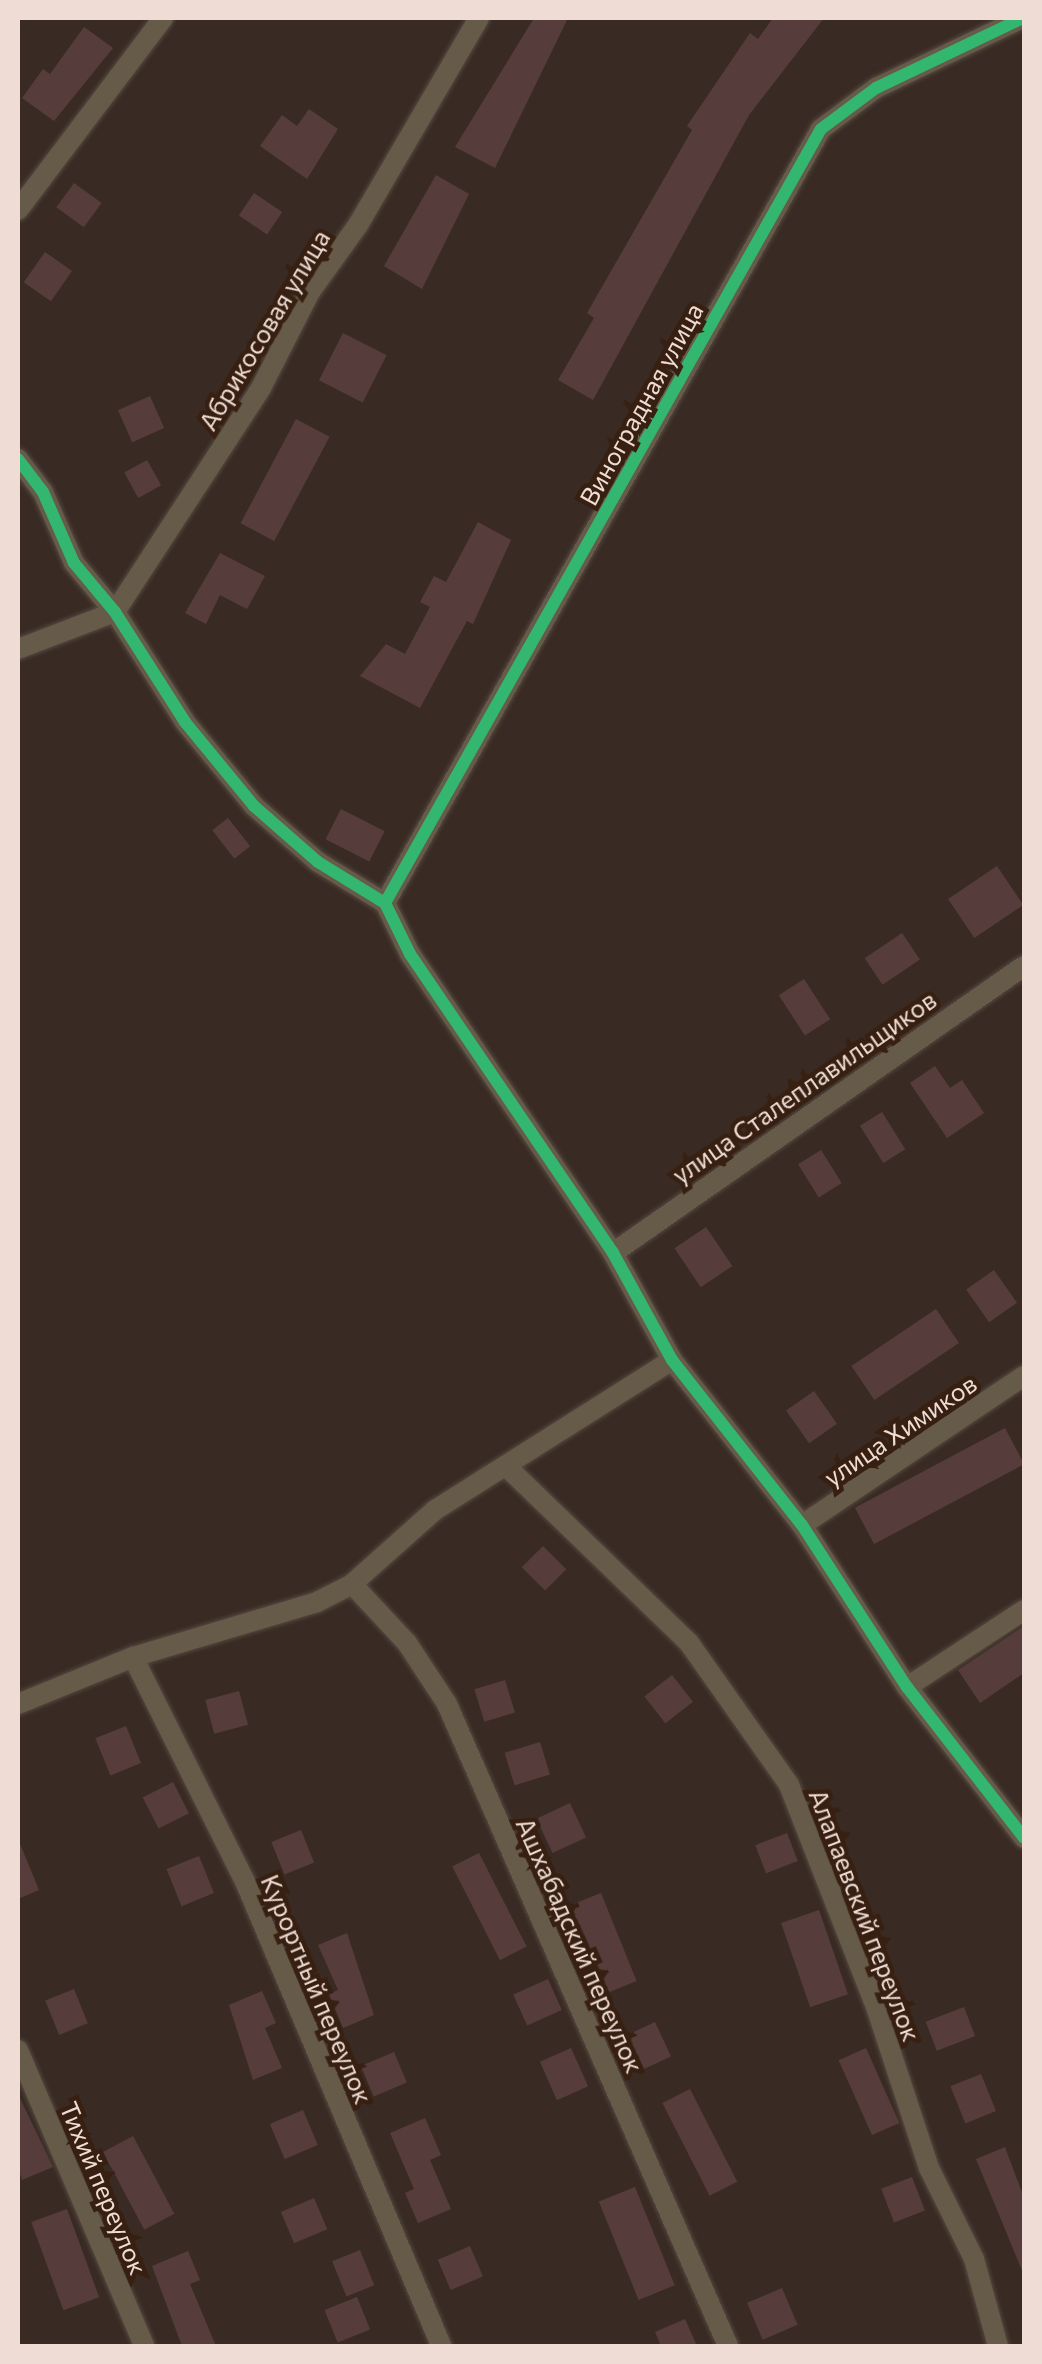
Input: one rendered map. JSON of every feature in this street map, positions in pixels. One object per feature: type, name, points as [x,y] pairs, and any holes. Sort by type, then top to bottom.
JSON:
[{"type":"street","points":[[18,210],[163,18]]},
{"type":"street","name":"Абрикосовая улица","points":[[115,612],[261,388],[310,292],[358,225],[479,18]]},
{"type":"street","name":"Виноградная улица","points":[[384,903],[821,129],[876,88],[1023,18]]},
{"type":"street","points":[[18,460],[44,492],[74,563],[115,612],[185,722],[254,806],[318,862],[384,903],[410,954],[613,1253],[672,1360],[802,1525],[906,1686],[1024,1838]]},
{"type":"street","points":[[18,649],[115,612]]},
{"type":"street","name":"улица Сталеплавильщиков","points":[[613,1253],[1024,966]]},
{"type":"street","points":[[18,1704],[133,1657],[317,1602],[352,1584],[435,1510],[509,1469],[672,1360]]},
{"type":"street","name":"улица Химиков","points":[[802,1525],[1024,1376]]},
{"type":"street","name":"Алапаевский переулок","points":[[509,1469],[688,1643],[789,1785],[877,2010],[929,2168],[974,2259],[998,2346]]},
{"type":"street","name":"Ашхабадский переулок","points":[[352,1584],[407,1643],[447,1704],[728,2346]]},
{"type":"street","points":[[906,1686],[1024,1610]]},
{"type":"street","name":"Курортный переулок","points":[[133,1657],[247,1886],[442,2346]]},
{"type":"street","name":"Тихий переулок","points":[[18,2050],[144,2346]]},
{"type":"building","points":[[534,18],[568,18],[495,168],[455,147]]},
{"type":"building","points":[[773,18],[824,18],[749,115],[593,400],[558,380],[594,318],[587,313],[692,130],[687,126],[750,33],[758,39]]},
{"type":"building","points":[[84,27],[113,48],[54,121],[22,98],[43,69],[50,74]]},
{"type":"building","points":[[309,109],[338,129],[307,179],[260,146],[282,115],[297,126]]},
{"type":"building","points":[[436,175],[469,194],[422,289],[384,266]]},
{"type":"building","points":[[74,183],[102,203],[84,227],[56,207]]},
{"type":"building","points":[[254,193],[282,212],[267,234],[239,215]]},
{"type":"building","points":[[45,252],[72,271],[51,301],[24,282]]},
{"type":"building","points":[[343,333],[387,355],[363,402],[319,380]]},
{"type":"building","points":[[150,396],[164,428],[132,442],[118,410]]},
{"type":"building","points":[[296,419],[330,437],[274,541],[241,523]]},
{"type":"building","points":[[147,460],[161,485],[138,498],[124,473]]},
{"type":"building","points":[[478,522],[511,540],[473,624],[467,621],[420,708],[360,676],[386,644],[405,654],[430,607],[420,602],[434,576],[446,582]]},
{"type":"building","points":[[220,553],[265,576],[247,609],[220,595],[206,624],[185,613]]},
{"type":"building","points":[[341,809],[385,831],[369,862],[326,839]]},
{"type":"building","points":[[228,818],[250,846],[234,859],[212,830]]},
{"type":"building","points":[[997,866],[1023,905],[974,938],[948,899]]},
{"type":"building","points":[[902,933],[920,960],[883,985],[865,958]]},
{"type":"building","points":[[804,979],[830,1019],[805,1036],[779,995]]},
{"type":"building","points":[[935,1066],[950,1088],[962,1080],[984,1113],[947,1138],[910,1083]]},
{"type":"building","points":[[882,1112],[905,1149],[883,1163],[860,1126]]},
{"type":"building","points":[[821,1150],[842,1183],[819,1197],[798,1164]]},
{"type":"building","points":[[706,1227],[732,1266],[701,1287],[674,1248]]},
{"type":"building","points":[[994,1270],[1017,1303],[989,1322],[966,1290]]},
{"type":"building","points":[[936,1309],[959,1343],[874,1400],[851,1366]]},
{"type":"building","points":[[814,1391],[837,1424],[809,1443],[786,1411]]},
{"type":"building","points":[[1005,1428],[1024,1464],[874,1544],[855,1508]]},
{"type":"building","points":[[543,1546],[566,1569],[545,1591],[522,1567]]},
{"type":"building","points":[[1024,1626],[1024,1673],[980,1703],[958,1670]]},
{"type":"building","points":[[672,1675],[693,1702],[665,1723],[644,1697]]},
{"type":"building","points":[[505,1680],[515,1713],[484,1722],[474,1689]]},
{"type":"building","points":[[239,1691],[248,1725],[214,1734],[205,1700]]},
{"type":"building","points":[[126,1726],[141,1763],[110,1775],[95,1738]]},
{"type":"building","points":[[540,1742],[550,1775],[515,1785],[505,1753]]},
{"type":"building","points":[[173,1782],[189,1813],[159,1829],[143,1797]]},
{"type":"building","points":[[570,1803],[586,1837],[553,1853],[536,1819]]},
{"type":"building","points":[[301,1830],[314,1862],[284,1874],[271,1842]]},
{"type":"building","points":[[787,1833],[798,1861],[766,1873],[755,1845]]},
{"type":"building","points":[[18,1839],[39,1890],[18,1899]]},
{"type":"building","points":[[479,1853],[527,1947],[500,1960],[452,1867]]},
{"type":"building","points":[[199,1856],[214,1893],[182,1906],[167,1869]]},
{"type":"building","points":[[601,1893],[637,1981],[606,1993],[570,1905]]},
{"type":"building","points":[[819,1910],[848,1994],[810,2007],[781,1923]]},
{"type":"building","points":[[347,1933],[374,2015],[343,2028],[329,1994],[338,1990],[318,1945]]},
{"type":"building","points":[[548,1979],[562,2010],[527,2026],[513,1994]]},
{"type":"building","points":[[74,1989],[88,2023],[59,2035],[45,2001]]},
{"type":"building","points":[[262,1991],[276,2023],[265,2028],[282,2068],[253,2080],[229,2005]]},
{"type":"building","points":[[964,2007],[975,2036],[937,2051],[926,2022]]},
{"type":"building","points":[[655,2022],[671,2056],[644,2069],[628,2035]]},
{"type":"building","points":[[571,2048],[588,2086],[557,2100],[540,2062]]},
{"type":"building","points":[[866,2048],[899,2123],[872,2135],[839,2060]]},
{"type":"building","points":[[394,2052],[407,2082],[374,2096],[361,2066]]},
{"type":"building","points":[[981,2074],[996,2111],[965,2123],[950,2086]]},
{"type":"building","points":[[690,2089],[737,2182],[710,2196],[662,2103]]},
{"type":"building","points":[[18,2094],[53,2167],[22,2180],[18,2168]]},
{"type":"building","points":[[303,2110],[318,2145],[285,2159],[270,2124]]},
{"type":"building","points":[[425,2118],[441,2155],[430,2160],[451,2209],[418,2223],[405,2193],[414,2189],[390,2133]]},
{"type":"building","points":[[133,2136],[174,2214],[144,2230],[103,2152]]},
{"type":"building","points":[[1005,2147],[1024,2198],[1023,2273],[976,2159]]},
{"type":"building","points":[[912,2177],[925,2211],[894,2222],[881,2189]]},
{"type":"building","points":[[635,2187],[675,2285],[639,2300],[599,2202]]},
{"type":"building","points":[[314,2198],[327,2229],[294,2243],[281,2212]]},
{"type":"building","points":[[67,2209],[99,2297],[63,2310],[31,2222]]},
{"type":"building","points":[[470,2246],[483,2276],[451,2290],[438,2260]]},
{"type":"building","points":[[360,2250],[374,2285],[346,2296],[332,2261]]},
{"type":"building","points":[[188,2251],[200,2280],[190,2284],[216,2346],[182,2346],[152,2266]]},
{"type":"building","points":[[782,2288],[798,2325],[763,2340],[747,2303]]},
{"type":"building","points":[[357,2297],[370,2329],[338,2343],[325,2310]]},
{"type":"building","points":[[685,2319],[697,2346],[661,2346],[655,2332]]},
{"type":"cycle path","points":[[385,903],[821,129],[876,88],[1023,18]]},
{"type":"cycle path","points":[[18,459],[43,492],[74,563],[115,612],[185,722],[254,806],[318,862],[385,903],[410,954],[613,1253],[672,1360],[802,1525],[907,1687],[1024,1838]]}]
